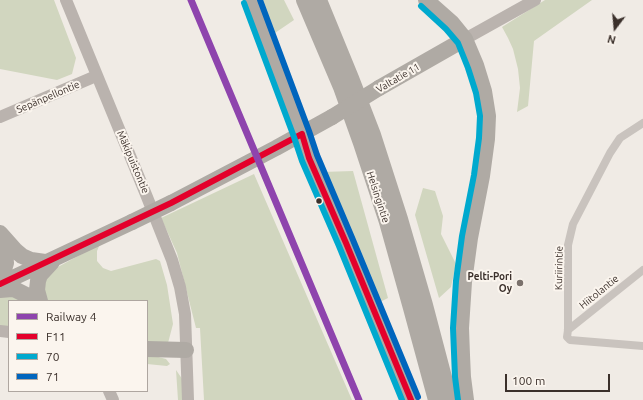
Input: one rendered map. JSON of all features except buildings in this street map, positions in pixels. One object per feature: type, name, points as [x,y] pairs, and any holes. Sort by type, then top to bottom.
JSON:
[{"type":"highway","points":[[251,0],[302,134],[309,158],[411,400]]},
{"type":"highway","name":"Helsingintie","points":[[304,0],[340,87],[373,179],[412,308],[436,400]]},
{"type":"highway","name":"Helsingintie","points":[[319,0],[351,78],[380,156],[425,305],[450,400]]},
{"type":"highway","points":[[426,0],[452,23],[465,39],[476,65],[484,92],[488,116],[487,139],[482,176],[470,238],[464,282],[461,334],[463,377],[466,400]]},
{"type":"highway","name":"Valtatie 11","points":[[302,134],[465,39]]},
{"type":"highway","points":[[0,284],[171,203],[302,134]]},
{"type":"highway","points":[[0,233],[22,256],[31,260],[52,259]]},
{"type":"highway","points":[[0,233],[6,252],[6,263],[0,278]]},
{"type":"highway","points":[[40,300],[37,286],[40,275],[52,259]]},
{"type":"highway","points":[[0,290],[16,290],[32,300]]},
{"type":"highway","points":[[148,349],[186,350]]},
{"type":"street","name":"Mäkipuistontie","points":[[66,0],[172,260],[180,287],[185,314],[188,400]]},
{"type":"street","points":[[465,39],[535,0]]},
{"type":"street","name":"Sepänpellontie","points":[[0,117],[96,76]]},
{"type":"street","name":"Kuriirintie","points":[[568,330],[568,245],[573,224],[610,153],[620,138],[643,123]]},
{"type":"street","name":"Hiitolantie","points":[[568,330],[643,270]]},
{"type":"street","points":[[568,330],[567,337],[570,340],[643,346]]},
{"type":"green space","points":[[0,0],[54,0],[76,58],[72,74],[57,80],[0,69]]},
{"type":"green space","points":[[258,0],[284,0],[294,20],[272,35]]},
{"type":"green space","points":[[545,0],[592,0],[534,41],[528,106],[517,112],[520,88],[518,69],[513,49],[502,27]]},
{"type":"green space","points":[[353,171],[388,298],[378,303],[322,172]]},
{"type":"green space","points":[[254,174],[352,400],[204,400],[200,328],[196,328],[177,253],[161,218]]},
{"type":"green space","points":[[423,188],[435,191],[443,216],[441,234],[456,264],[451,287],[439,298],[415,215]]},
{"type":"green space","points":[[100,244],[97,251],[97,261],[103,268],[111,271],[156,259],[160,261],[167,285],[173,324],[168,343],[148,344],[148,300],[45,300],[45,277],[56,268]]},
{"type":"green space","points":[[7,293],[23,300],[8,300],[8,328],[0,327],[0,296]]},
{"type":"green space","points":[[148,354],[166,359],[170,364],[167,366],[148,364]]},
{"type":"green space","points":[[176,370],[185,383],[185,400],[178,400]]},
{"type":"rail line","name":"4","points":[[191,0],[359,400]]},
{"type":"transit line","name":"71","points":[[260,0],[317,155],[418,397]]},
{"type":"transit line","name":"70","points":[[244,3],[302,161],[339,246],[402,400]]},
{"type":"transit line","name":"70","points":[[421,6],[446,29],[458,43],[476,93],[480,116],[479,138],[474,175],[462,236],[456,281],[453,328],[455,377],[458,400]]},
{"type":"transit line","name":"F11","points":[[302,134],[309,158],[411,400]]},
{"type":"transit line","name":"F11","points":[[0,284],[171,203],[302,134]]},
{"type":"place","name":"Pelti-Pori Oy","points":[[520,283]]}]
